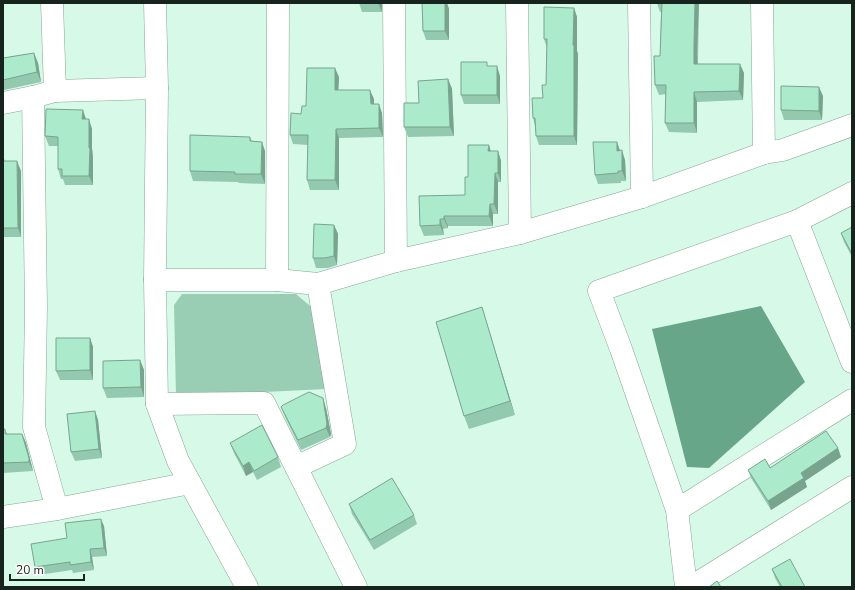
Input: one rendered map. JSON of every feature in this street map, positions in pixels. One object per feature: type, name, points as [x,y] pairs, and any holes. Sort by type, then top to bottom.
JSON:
[{"type":"street","points":[[52,3],[55,91]]},
{"type":"street","points":[[155,3],[157,88],[155,280],[157,404],[178,461],[247,587]]},
{"type":"street","points":[[277,280],[278,3]]},
{"type":"street","points":[[394,3],[396,261]]},
{"type":"street","points":[[517,3],[520,233]]},
{"type":"street","points":[[640,3],[642,197]]},
{"type":"street","points":[[762,3],[764,153]]},
{"type":"street","points":[[3,103],[55,91],[157,88]]},
{"type":"street","points":[[33,97],[36,308],[34,427],[57,509]]},
{"type":"street","points":[[155,280],[277,280],[318,284],[396,261],[520,233],[642,197],[764,153],[783,150],[852,126]]},
{"type":"street","points":[[686,587],[677,510],[621,349],[599,291],[797,221],[852,193]]},
{"type":"street","points":[[797,221],[852,362]]},
{"type":"street","points":[[296,467],[346,444],[318,284]]},
{"type":"street","points":[[677,510],[852,400]]},
{"type":"street","points":[[157,404],[264,403],[356,587]]},
{"type":"street","points":[[3,517],[57,509],[190,483]]},
{"type":"street","points":[[691,587],[852,486]]},
{"type":"shaded area","points":[[182,294],[296,294],[316,311],[327,389],[176,396],[174,305]]},
{"type":"shaded area","points":[[761,306],[805,382],[709,468],[687,467],[652,329]]},
{"type":"building","points":[[422,3],[445,3],[445,31],[423,31]]},
{"type":"building","points":[[662,3],[695,3],[694,64],[740,64],[739,91],[694,92],[694,123],[665,123],[666,85],[655,85],[654,56],[660,56]]},
{"type":"building","points":[[544,7],[574,8],[574,136],[536,136],[532,98],[543,98],[542,85],[546,85],[547,39],[544,39]]},
{"type":"building","points":[[34,53],[37,72],[3,80],[3,58]]},
{"type":"building","points":[[461,62],[487,62],[487,66],[497,66],[497,95],[461,95]]},
{"type":"building","points":[[307,68],[335,68],[335,90],[370,90],[371,104],[379,104],[379,128],[336,129],[335,180],[307,180],[308,135],[290,135],[291,113],[301,114],[302,106],[306,106]]},
{"type":"building","points":[[448,79],[450,127],[404,127],[404,103],[419,103],[418,81]]},
{"type":"building","points":[[781,86],[819,87],[819,111],[781,110]]},
{"type":"building","points":[[46,109],[83,110],[82,119],[89,119],[89,176],[62,176],[62,169],[58,169],[58,137],[45,136]]},
{"type":"building","points":[[190,135],[250,137],[250,141],[262,142],[261,174],[190,171]]},
{"type":"building","points":[[593,142],[617,142],[617,151],[622,150],[622,171],[618,171],[618,173],[595,175]]},
{"type":"building","points":[[468,145],[489,145],[488,151],[498,151],[498,173],[495,173],[494,204],[490,204],[489,216],[444,216],[444,219],[440,219],[440,225],[420,226],[419,196],[465,195],[465,177],[468,177]]},
{"type":"building","points":[[3,161],[17,161],[18,228],[3,228]]},
{"type":"building","points":[[314,224],[334,225],[334,256],[313,258]]},
{"type":"building","points":[[852,227],[852,254],[841,233]]},
{"type":"building","points":[[482,307],[510,401],[464,416],[436,322]]},
{"type":"building","points":[[56,338],[90,338],[90,370],[56,371]]},
{"type":"building","points":[[140,360],[141,387],[103,388],[103,361]]},
{"type":"building","points":[[309,392],[323,398],[327,424],[326,428],[298,440],[281,407]]},
{"type":"building","points":[[95,411],[99,449],[71,452],[67,414]]},
{"type":"building","points":[[262,425],[278,457],[254,471],[249,462],[243,466],[230,443]]},
{"type":"building","points":[[3,429],[5,429],[5,434],[22,434],[29,462],[3,463]]},
{"type":"building","points":[[826,431],[838,448],[801,473],[804,478],[768,501],[748,470],[765,459],[770,468]]},
{"type":"building","points":[[392,478],[414,515],[370,540],[349,504]]},
{"type":"building","points":[[101,519],[104,548],[90,549],[91,562],[70,565],[70,562],[35,567],[31,544],[67,538],[65,523]]},
{"type":"building","points":[[790,559],[805,587],[782,587],[772,569]]},
{"type":"building","points":[[717,581],[721,587],[709,587]]}]
